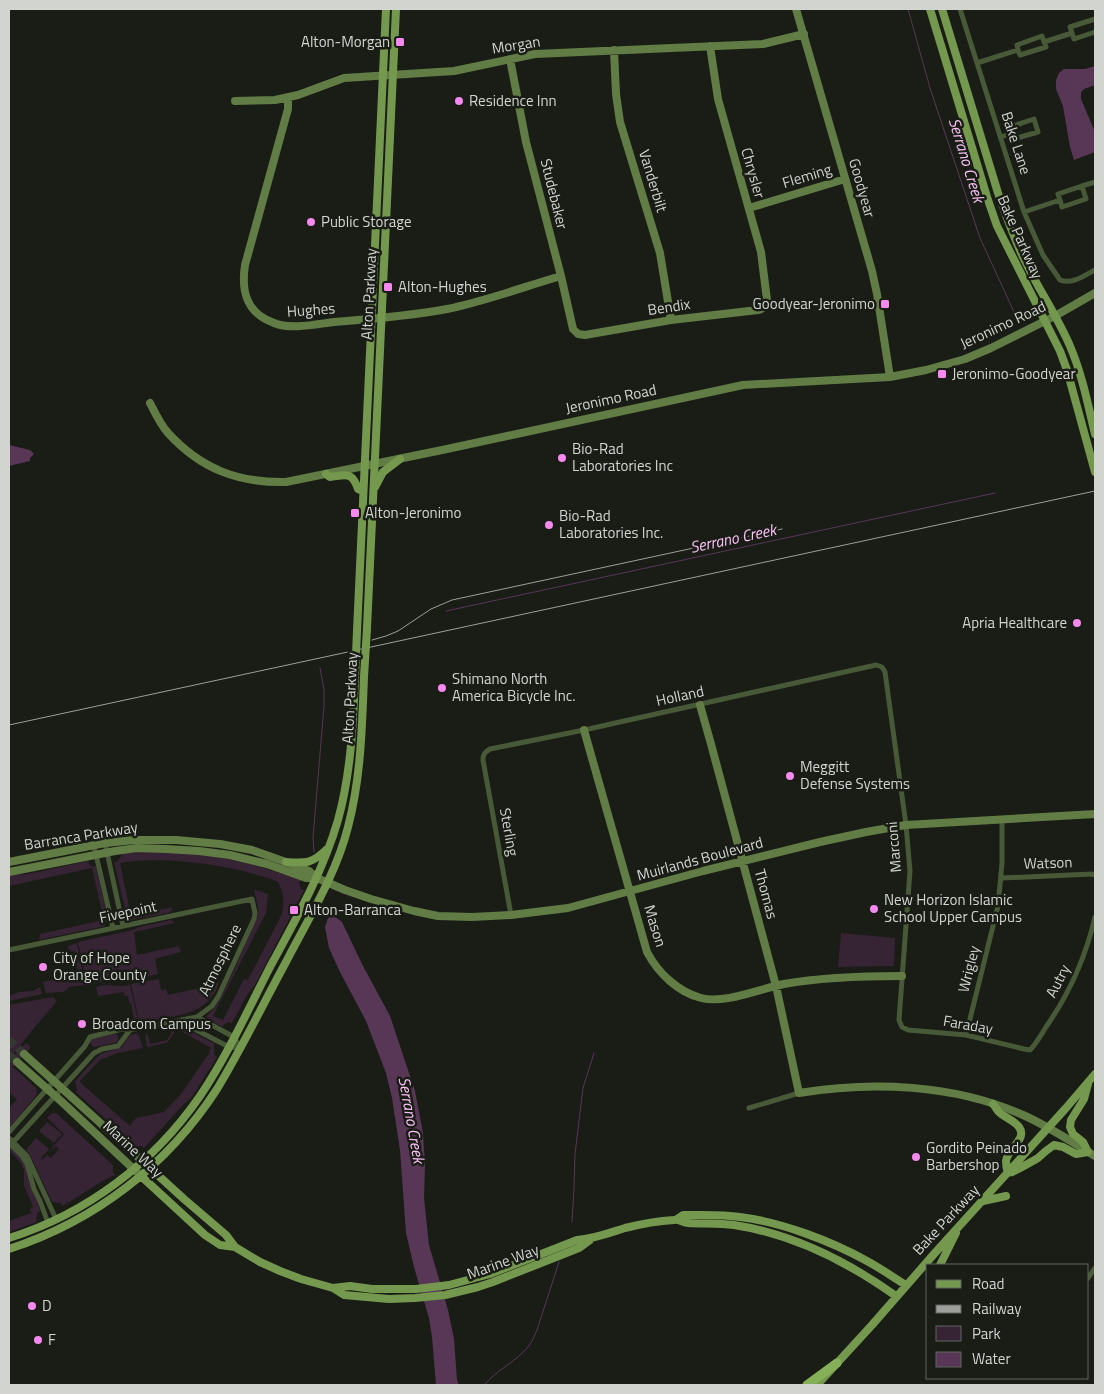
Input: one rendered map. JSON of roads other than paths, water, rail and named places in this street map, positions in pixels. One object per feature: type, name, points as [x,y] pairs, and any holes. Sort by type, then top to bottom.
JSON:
[{"type":"highway","points":[[807,1385],[837,1363]]},
{"type":"main road","name":"Alton Parkway","points":[[9,1238],[48,1223],[95,1198],[142,1162],[187,1113],[209,1082],[229,1047],[317,878],[330,846],[340,812],[349,762],[355,677],[386,9]]},
{"type":"main road","name":"Alton Parkway","points":[[9,1249],[50,1234],[80,1219],[110,1200],[142,1176],[180,1138],[220,1084],[240,1048],[327,882],[344,841],[354,800],[361,747],[396,9]]},
{"type":"main road","name":"Bake Parkway","points":[[930,9],[997,226],[1060,351],[1095,472]]},
{"type":"main road","name":"Bake Parkway","points":[[942,9],[1008,222],[1024,260],[1055,316],[1078,366],[1095,434]]},
{"type":"main road","points":[[374,491],[383,472],[400,459]]},
{"type":"main road","points":[[326,474],[330,477],[350,476],[355,480],[358,489],[363,491]]},
{"type":"main road","points":[[286,862],[304,863],[313,861],[319,858],[330,846]]},
{"type":"main road","name":"Bake Parkway","points":[[817,1385],[1095,1074]]},
{"type":"main road","points":[[1088,1082],[1084,1099],[1071,1120],[1070,1127],[1073,1134],[1083,1142],[1092,1154]]},
{"type":"main road","points":[[994,1104],[999,1112],[1021,1129],[1020,1140],[1009,1152],[1006,1161],[1008,1173],[1032,1161],[1054,1145],[1076,1154],[1092,1154]]},
{"type":"main road","name":"Marine Way","points":[[150,1168],[184,1200],[226,1235],[235,1248]]},
{"type":"main road","name":"Marine Way","points":[[142,1176],[205,1235],[220,1245],[235,1248],[260,1262],[301,1279],[333,1288],[350,1286],[372,1289],[416,1289],[449,1284],[490,1274],[577,1240],[590,1240],[640,1224],[677,1219],[683,1214],[739,1216],[775,1224],[826,1242],[866,1260],[906,1285]]},
{"type":"main road","points":[[983,1201],[1006,1196]]},
{"type":"main road","name":"Marine Way","points":[[677,1219],[685,1223],[732,1225],[769,1232],[823,1253],[854,1268],[896,1296]]},
{"type":"main road","points":[[940,1264],[960,1225]]},
{"type":"street","name":"Goodyear","points":[[796,9],[875,283],[890,377]]},
{"type":"street","name":"Bake Lane","points":[[960,9],[1024,212],[1043,255],[1060,280],[1070,282],[1095,270]]},
{"type":"street","points":[[1095,19],[1070,27],[1074,39],[1095,32]]},
{"type":"street","points":[[1044,42],[1072,33]]},
{"type":"street","name":"Morgan","points":[[235,101],[275,100],[298,95],[344,78],[454,70],[535,54],[763,44],[804,34]]},
{"type":"street","points":[[1042,36],[1046,47],[1020,55],[1018,50],[1017,44],[1042,36]]},
{"type":"street","name":"Chrysler","points":[[710,46],[718,99],[760,252],[767,300],[765,307]]},
{"type":"street","name":"Vanderbilt","points":[[614,50],[616,94],[620,122],[660,253],[671,320]]},
{"type":"street","points":[[977,63],[1018,50]]},
{"type":"street","name":"Studebaker","points":[[510,59],[526,142],[573,329],[578,334]]},
{"type":"street","name":"Hughes","points":[[288,96],[288,109],[243,278],[248,301],[264,319],[283,326],[381,318],[450,308],[561,276]]},
{"type":"street","points":[[1034,119],[1038,132],[1014,140],[1012,133],[1010,127],[1034,119]]},
{"type":"street","points":[[1001,137],[1012,133]]},
{"type":"street","name":"Fleming","points":[[749,208],[845,179]]},
{"type":"street","points":[[1082,186],[1086,199],[1062,207],[1058,194],[1082,186],[1095,182]]},
{"type":"street","points":[[1024,212],[1060,200]]},
{"type":"street","name":"Jeronimo Road","points":[[150,403],[167,432],[201,461],[214,469],[226,474],[260,482],[286,482],[743,385],[890,377],[926,370],[971,356],[1006,341],[1095,293]]},
{"type":"street","name":"Bendix","points":[[578,334],[585,335],[671,320],[758,310],[765,307]]},
{"type":"street","name":"Holland","points":[[484,754],[490,749],[876,665],[882,666]]},
{"type":"street","name":"Marconi","points":[[882,666],[885,672],[906,825],[910,871],[902,976],[900,1020],[902,1027]]},
{"type":"street","name":"Thomas","points":[[700,704],[776,986],[798,1093]]},
{"type":"street","name":"Mason","points":[[584,730],[642,937],[650,958],[660,972],[681,989],[694,995],[716,1000],[776,986],[819,979],[860,976],[902,976]]},
{"type":"street","name":"Sterling","points":[[484,754],[483,760],[511,915]]},
{"type":"street","name":"Muirlands Boulevard","points":[[317,878],[372,900],[422,913],[438,916],[472,917],[511,915],[568,908],[742,861],[820,842],[906,825],[1095,814]]},
{"type":"street","name":"Wrigley","points":[[966,1035],[996,913],[1002,878],[1002,819]]},
{"type":"street","name":"Barranca Parkway","points":[[9,862],[105,843],[156,840],[202,842],[252,850],[309,871],[317,878]]},
{"type":"street","points":[[105,843],[123,926]]},
{"type":"street","points":[[94,846],[113,928]]},
{"type":"street","name":"Barranca Parkway","points":[[9,872],[137,848],[175,849],[230,855],[267,864],[306,878],[317,878]]},
{"type":"street","name":"Watson","points":[[1002,878],[1095,875]]},
{"type":"street","name":"Fivepoint","points":[[9,950],[252,898]]},
{"type":"street","name":"Atmosphere","points":[[197,1018],[212,1006],[242,944],[256,913],[252,898]]},
{"type":"street","points":[[107,904],[118,902]]},
{"type":"street","name":"Autry","points":[[1030,1050],[1051,1020],[1074,979],[1091,934],[1095,917]]},
{"type":"street","points":[[9,1132],[85,1046],[90,1037],[94,1035],[197,1018],[234,1037],[240,1048]]},
{"type":"street","points":[[178,1020],[229,1047],[240,1048]]},
{"type":"street","points":[[210,1037],[215,1027]]},
{"type":"street","name":"Faraday","points":[[902,1027],[908,1030],[966,1035],[1030,1050]]},
{"type":"street","points":[[10,1141],[16,1139],[94,1053],[118,1046],[130,1030]]},
{"type":"street","points":[[85,1046],[94,1053]]},
{"type":"street","name":"Marine Way","points":[[24,1054],[150,1168]]},
{"type":"street","name":"Marine Way","points":[[17,1062],[142,1176]]},
{"type":"street","points":[[749,1108],[798,1093],[839,1088],[892,1087],[934,1091],[994,1104],[1022,1114],[1092,1154]]},
{"type":"street","points":[[10,1141],[27,1156],[56,1219]]},
{"type":"street","points":[[10,1141],[27,1164],[34,1189],[48,1223]]},
{"type":"street","points":[[40,1201],[46,1198]]},
{"type":"water","points":[[1095,66],[1095,85],[1081,92],[1081,99],[1095,132],[1095,152],[1074,160],[1063,106],[1056,89],[1056,80],[1059,73],[1064,69],[1085,69]]},
{"type":"water","points":[[9,445],[30,450],[34,454],[30,461],[9,466]]},
{"type":"water","points":[[334,916],[342,922],[390,1016],[415,1091],[423,1133],[424,1198],[429,1245],[448,1310],[454,1339],[459,1385],[436,1385],[429,1318],[406,1233],[400,1150],[392,1098],[386,1073],[366,1021],[329,948],[325,927],[328,918]]},
{"type":"waterway","name":"Serrano Creek","points":[[908,9],[930,88],[980,238],[1015,314]]},
{"type":"waterway","name":"Serrano Creek","points":[[446,611],[995,493]]},
{"type":"waterway","name":"Serrano Creek","points":[[314,852],[313,838],[324,706],[324,690],[320,668]]},
{"type":"waterway","points":[[572,1222],[575,1154],[583,1088],[594,1053]]},
{"type":"waterway","points":[[484,1385],[517,1358],[530,1344],[537,1330],[559,1262]]},
{"type":"tunnel","points":[[9,1040],[24,1054]]},
{"type":"tunnel","points":[[9,1055],[17,1062]]},
{"type":"railway","points":[[9,725],[1095,491]]},
{"type":"railway","points":[[372,640],[398,631],[431,609],[452,600],[782,529]]},
{"type":"place","name":"Alton-Morgan","points":[[400,42]]},
{"type":"place","name":"Residence Inn","points":[[459,101]]},
{"type":"place","name":"Public Storage","points":[[311,222]]},
{"type":"place","name":"Alton-Hughes","points":[[388,287]]},
{"type":"place","name":"Goodyear-Jeronimo","points":[[885,304]]},
{"type":"place","name":"Jeronimo-Goodyear","points":[[942,374]]},
{"type":"place","name":"Bio-Rad Laboratories Inc","points":[[562,458]]},
{"type":"place","name":"Alton-Jeronimo","points":[[355,513]]},
{"type":"place","name":"Bio-Rad Laboratories Inc.","points":[[549,525]]},
{"type":"place","name":"Apria Healthcare","points":[[1077,623]]},
{"type":"place","name":"Shimano North America Bicycle Inc.","points":[[442,688]]},
{"type":"place","name":"Meggitt Defense Systems","points":[[790,776]]},
{"type":"place","name":"New Horizon Islamic School Upper Campus","points":[[874,909]]},
{"type":"place","name":"Alton-Barranca","points":[[294,910]]},
{"type":"place","name":"City of Hope Orange County","points":[[43,967]]},
{"type":"place","name":"Broadcom Campus","points":[[82,1024]]},
{"type":"place","name":"Gordito Peinado Barbershop","points":[[916,1157]]},
{"type":"place","name":"D","points":[[32,1306]]},
{"type":"place","name":"F","points":[[38,1340]]}]
